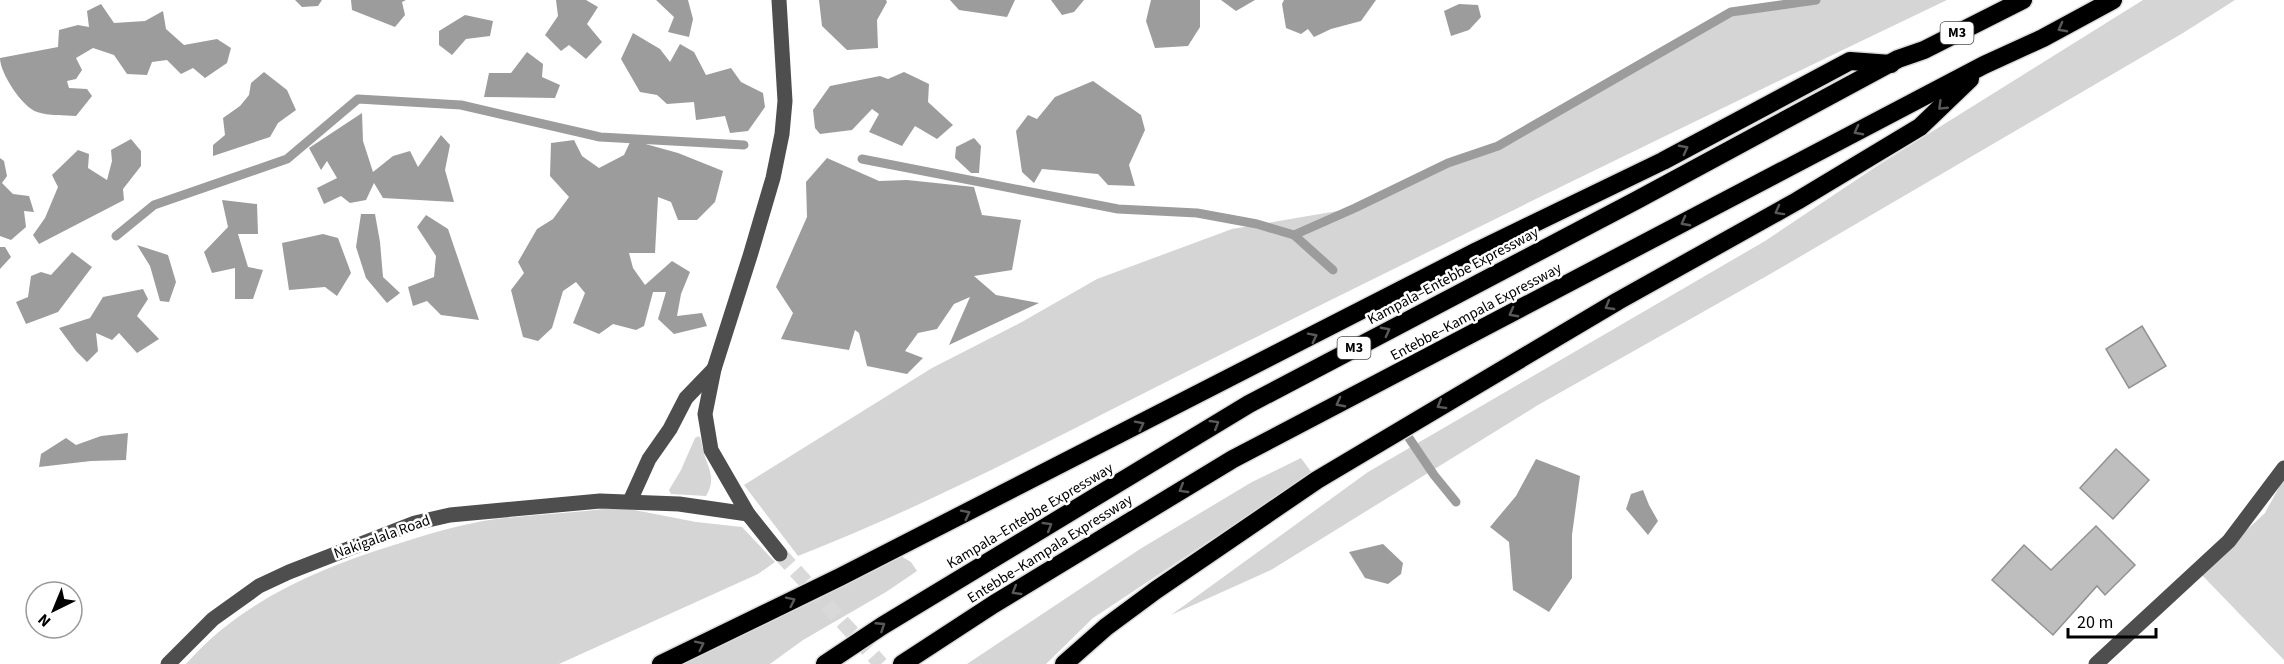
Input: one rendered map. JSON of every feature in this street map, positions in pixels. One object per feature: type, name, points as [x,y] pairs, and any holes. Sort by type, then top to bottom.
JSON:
[{"type":"highway","name":"M3","points":[[1891,64],[2023,0]]},
{"type":"highway","name":"Entebbe–Kampala Expressway","points":[[902,664],[994,604],[1233,459],[1984,65],[2043,38],[2113,0]]},
{"type":"highway","points":[[662,664],[840,577],[1488,246],[1663,161],[1850,62],[1891,64]]},
{"type":"highway","name":"Kampala–Entebbe Expressway","points":[[825,664],[882,626],[1250,404],[1891,64]]},
{"type":"highway","points":[[1064,664],[1106,627],[1156,590],[1317,480],[1608,307],[1797,201],[1920,127],[1984,65]]},
{"type":"street","points":[[779,0],[785,101],[782,134],[773,178],[733,315],[714,369],[705,414],[711,450],[752,520],[780,554]]},
{"type":"street","points":[[630,501],[649,459],[670,429],[686,398],[714,369]]},
{"type":"street","points":[[2096,664],[2229,541],[2284,468]]},
{"type":"street","name":"Nakigalala Road","points":[[168,664],[213,619],[259,586],[415,523],[450,515],[489,510],[600,501],[694,506],[752,520]]},
{"type":"shaded area","points":[[295,0],[322,0],[318,6],[302,7]]},
{"type":"shaded area","points":[[351,0],[406,0],[402,2],[405,15],[395,27],[352,10]]},
{"type":"shaded area","points":[[556,0],[586,0],[598,7],[587,24],[602,42],[586,59],[569,45],[561,51],[545,35],[558,16]]},
{"type":"shaded area","points":[[656,0],[688,0],[693,19],[689,37],[668,32],[674,17]]},
{"type":"shaded area","points":[[819,0],[886,0],[877,20],[878,48],[847,50],[822,26]]},
{"type":"shaded area","points":[[950,0],[1015,0],[1007,17],[959,10]]},
{"type":"shaded area","points":[[1051,0],[1084,0],[1074,12],[1062,15]]},
{"type":"shaded area","points":[[1151,0],[1200,0],[1200,27],[1188,46],[1155,48],[1146,21]]},
{"type":"shaded area","points":[[1221,0],[1255,0],[1236,11]]},
{"type":"shaded area","points":[[1284,0],[1376,0],[1361,21],[1331,29],[1314,37],[1308,29],[1301,34],[1286,28],[1282,4]]},
{"type":"shaded area","points":[[1816,0],[1947,0],[1504,215],[965,483],[798,556],[744,485],[932,368],[1020,323],[1097,279],[1232,229],[1355,208],[1448,163],[1508,139],[1731,12]]},
{"type":"shaded area","points":[[2143,0],[2235,0],[2183,33],[1772,273],[1538,405],[1271,570],[1171,615],[1368,472],[1765,241],[1877,166]]},
{"type":"shaded area","points":[[101,4],[114,23],[145,21],[163,11],[166,29],[184,45],[217,39],[231,48],[227,63],[205,78],[193,68],[181,74],[167,60],[152,62],[147,75],[127,74],[114,55],[93,48],[76,58],[82,70],[76,79],[67,81],[69,88],[87,89],[92,96],[76,116],[46,114],[31,109],[13,89],[0,58],[58,47],[59,30],[78,25],[89,27],[87,11]]},
{"type":"shaded area","points":[[1459,4],[1478,5],[1481,17],[1469,30],[1451,36],[1444,11]]},
{"type":"shaded area","points":[[465,15],[493,21],[490,36],[466,39],[452,55],[439,45],[439,31]]},
{"type":"shaded area","points":[[633,33],[660,49],[670,62],[680,44],[694,52],[706,75],[731,68],[741,82],[763,93],[765,107],[748,131],[730,133],[725,116],[696,120],[694,102],[667,104],[657,95],[640,92],[621,59]]},
{"type":"shaded area","points":[[527,52],[543,64],[542,77],[560,85],[555,98],[484,97],[489,73],[511,73]]},
{"type":"shaded area","points":[[264,72],[287,90],[296,110],[278,123],[270,137],[213,156],[213,145],[225,135],[223,118],[240,106],[249,95],[251,83]]},
{"type":"shaded area","points":[[904,72],[929,84],[928,102],[953,125],[937,139],[915,126],[902,146],[869,132],[879,114],[872,109],[852,130],[820,134],[815,128],[813,110],[830,86],[880,76],[888,79]]},
{"type":"shaded area","points":[[1093,81],[1141,115],[1145,130],[1129,165],[1135,186],[1108,185],[1098,174],[1042,169],[1034,183],[1022,172],[1016,131],[1028,115],[1037,119],[1055,97]]},
{"type":"shaded area","points":[[362,113],[363,141],[373,172],[393,156],[410,151],[418,167],[441,135],[450,145],[445,170],[454,202],[383,198],[374,183],[366,200],[350,203],[341,196],[324,204],[317,188],[337,178],[327,161],[321,170],[309,148]]},
{"type":"shaded area","points":[[974,138],[981,146],[979,173],[971,173],[955,158],[956,147]]},
{"type":"shaded area","points":[[131,139],[141,151],[141,166],[123,189],[124,200],[39,244],[33,235],[45,218],[58,187],[52,175],[78,150],[89,154],[88,168],[107,180],[112,161],[111,150]]},
{"type":"shaded area","points":[[574,140],[582,156],[599,168],[624,155],[631,140],[678,153],[723,171],[715,202],[697,220],[678,220],[671,202],[658,197],[655,253],[629,253],[633,268],[645,285],[672,261],[690,272],[681,294],[677,316],[702,313],[707,326],[674,334],[658,319],[666,292],[653,292],[644,326],[636,330],[613,324],[599,334],[573,323],[585,293],[576,282],[563,291],[552,328],[538,341],[523,337],[511,290],[524,273],[518,262],[537,229],[553,219],[569,197],[550,176],[551,143]]},
{"type":"shaded area","points":[[0,158],[4,161],[7,176],[2,183],[13,194],[29,196],[34,212],[24,211],[26,227],[11,240],[0,236]]},
{"type":"shaded area","points":[[827,158],[879,181],[907,180],[974,187],[982,215],[1021,220],[1012,270],[974,276],[996,295],[1039,303],[949,345],[970,297],[954,304],[937,329],[918,333],[905,351],[923,358],[907,374],[867,366],[859,333],[855,330],[849,350],[781,339],[793,313],[776,287],[807,217],[806,182]]},
{"type":"shaded area","points":[[222,200],[257,204],[258,234],[238,234],[248,267],[263,270],[253,299],[235,299],[235,268],[212,273],[204,252],[228,227]]},
{"type":"shaded area","points":[[361,214],[375,214],[383,277],[400,293],[387,303],[366,278],[356,247]]},
{"type":"shaded area","points":[[426,215],[448,229],[479,320],[441,315],[427,301],[413,306],[408,287],[434,277],[436,256],[417,227]]},
{"type":"shaded area","points":[[323,234],[338,238],[351,273],[337,296],[325,287],[289,290],[282,243]]},
{"type":"shaded area","points":[[137,245],[168,255],[176,282],[169,302],[160,301],[150,266]]},
{"type":"shaded area","points":[[0,247],[5,247],[11,257],[0,269]]},
{"type":"shaded area","points":[[72,252],[92,267],[58,312],[26,324],[16,302],[28,297],[31,276],[41,272],[51,275]]},
{"type":"shaded area","points":[[143,289],[148,299],[137,316],[159,339],[137,353],[119,333],[112,340],[96,333],[98,351],[87,362],[59,328],[90,318],[103,297]]},
{"type":"shaded area","points":[[128,433],[126,460],[91,461],[39,467],[41,454],[66,438],[76,445],[101,436]]},
{"type":"shaded area","points":[[699,436],[711,477],[706,496],[671,494],[669,490],[695,438]]},
{"type":"shaded area","points":[[1301,458],[1312,473],[1093,618],[1046,664],[967,664],[1140,549],[1252,482]]},
{"type":"shaded area","points":[[1536,459],[1580,476],[1572,535],[1572,578],[1549,612],[1513,590],[1509,542],[1490,527],[1516,496]]},
{"type":"shaded area","points":[[2284,478],[2284,660],[2200,573],[2265,513]]},
{"type":"shaded area","points":[[1643,490],[1658,521],[1648,535],[1626,509],[1631,494]]},
{"type":"shaded area","points":[[619,507],[696,522],[742,527],[775,562],[758,574],[559,664],[186,664],[207,642],[255,605],[309,577],[365,554],[432,533],[483,521]]},
{"type":"shaded area","points":[[1383,544],[1403,563],[1401,574],[1388,584],[1365,578],[1349,552]]},
{"type":"shaded area","points":[[899,555],[911,562],[917,571],[886,592],[803,640],[770,664],[681,664]]},
{"type":"building","points":[[2142,326],[2166,366],[2129,388],[2106,349]]},
{"type":"building","points":[[2116,449],[2149,480],[2113,519],[2080,488]]},
{"type":"building","points":[[2096,526],[2135,565],[2105,595],[2097,586],[2053,635],[1992,580],[2024,545],[2051,570]]},
{"type":"waterway","points":[[1294,235],[1448,163],[1498,146],[1731,12],[1816,0]]},
{"type":"waterway","points":[[116,236],[154,205],[287,159],[358,99],[461,105],[600,137],[744,145]]},
{"type":"waterway","points":[[862,159],[1118,209],[1197,213],[1257,224],[1294,235],[1333,270]]},
{"type":"waterway","points":[[1409,438],[1456,502]]},
{"type":"tunnel","points":[[780,554],[881,664]]}]
